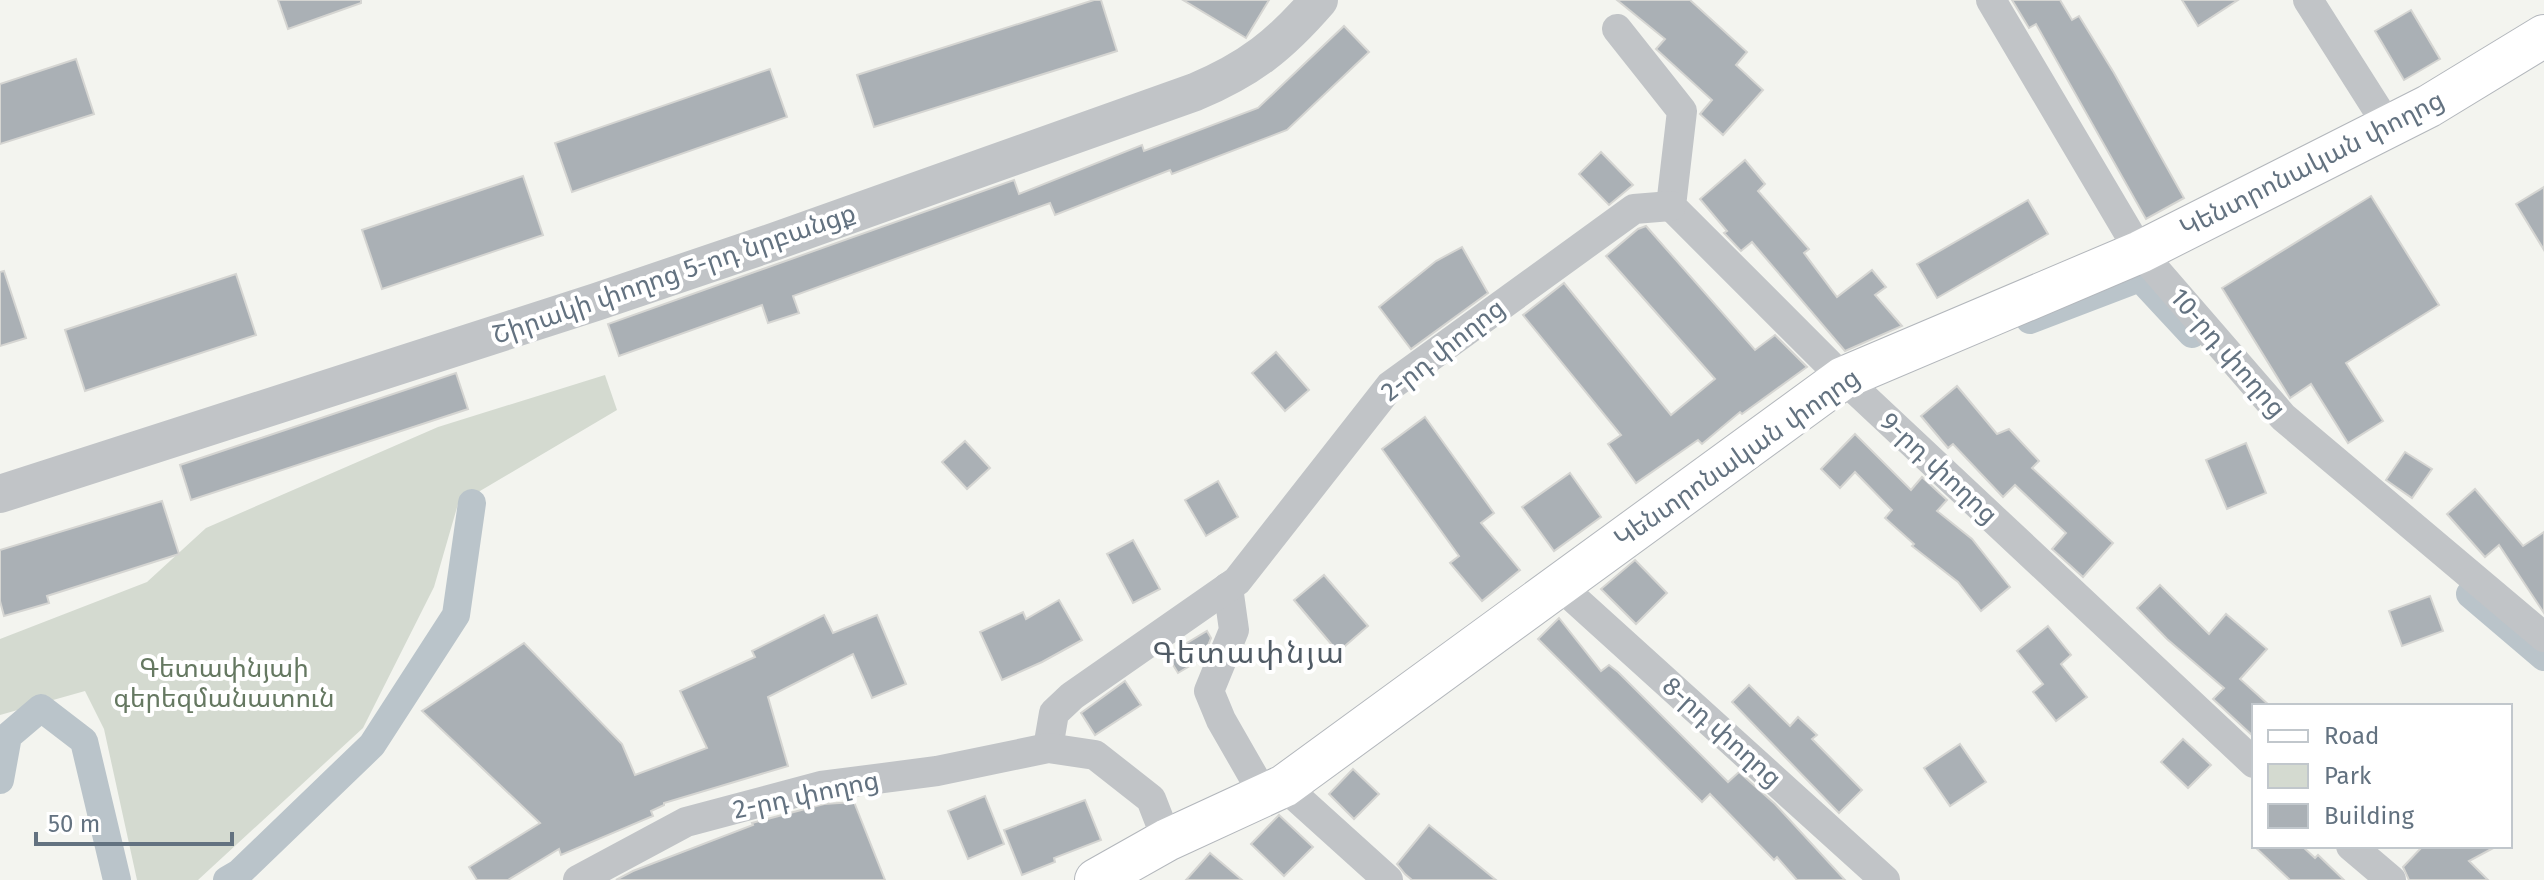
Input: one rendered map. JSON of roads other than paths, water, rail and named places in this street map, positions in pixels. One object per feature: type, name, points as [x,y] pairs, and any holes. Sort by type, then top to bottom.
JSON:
[{"type":"main road","name":"Կենտրոնական փողոց","points":[[1096,880],[1167,840],[1274,790],[1843,378],[2140,252],[2429,106],[2544,36]]},
{"type":"street","name":"Շիրակի փողոց 5-րդ նրբանցք","points":[[0,494],[596,302],[1195,92],[1228,78],[1261,57],[1289,34],[1319,0]]},
{"type":"street","name":"10-րդ փողոց","points":[[1991,0],[2140,252],[2283,417],[2544,637]]},
{"type":"street","points":[[2308,0],[2388,126]]},
{"type":"street","points":[[1617,29],[1682,111],[1671,206]]},
{"type":"street","name":"9-րդ փողոց","points":[[1671,206],[1843,378],[2252,761]]},
{"type":"street","name":"2-րդ փողոց","points":[[1048,748],[1054,713],[1072,696],[1237,581],[1390,386],[1634,209],[1671,206]]},
{"type":"street","name":"8-րդ փողոց","points":[[1558,584],[1885,880]]},
{"type":"street","points":[[1228,587],[1234,630],[1209,691],[1221,720],[1274,790],[1388,880]]},
{"type":"street","name":"2-րդ փողոց","points":[[578,880],[686,822],[821,786],[937,771],[1048,748],[1095,755],[1151,799],[1167,840]]},
{"type":"street","points":[[2353,848],[2391,880]]},
{"type":"waterway","points":[[2030,320],[2140,278],[2192,334]]},
{"type":"waterway","points":[[227,880],[239,873],[372,745],[456,615],[472,503]]},
{"type":"waterway","points":[[2470,594],[2544,657]]},
{"type":"waterway","points":[[0,780],[8,736],[41,708],[84,741],[117,880]]},
{"type":"district","name":"Գետափնյա","points":[[1249,653]]},
{"type":"park label","name":"Գետափնյաի գերեզմանատուն","points":[[224,683]]}]
